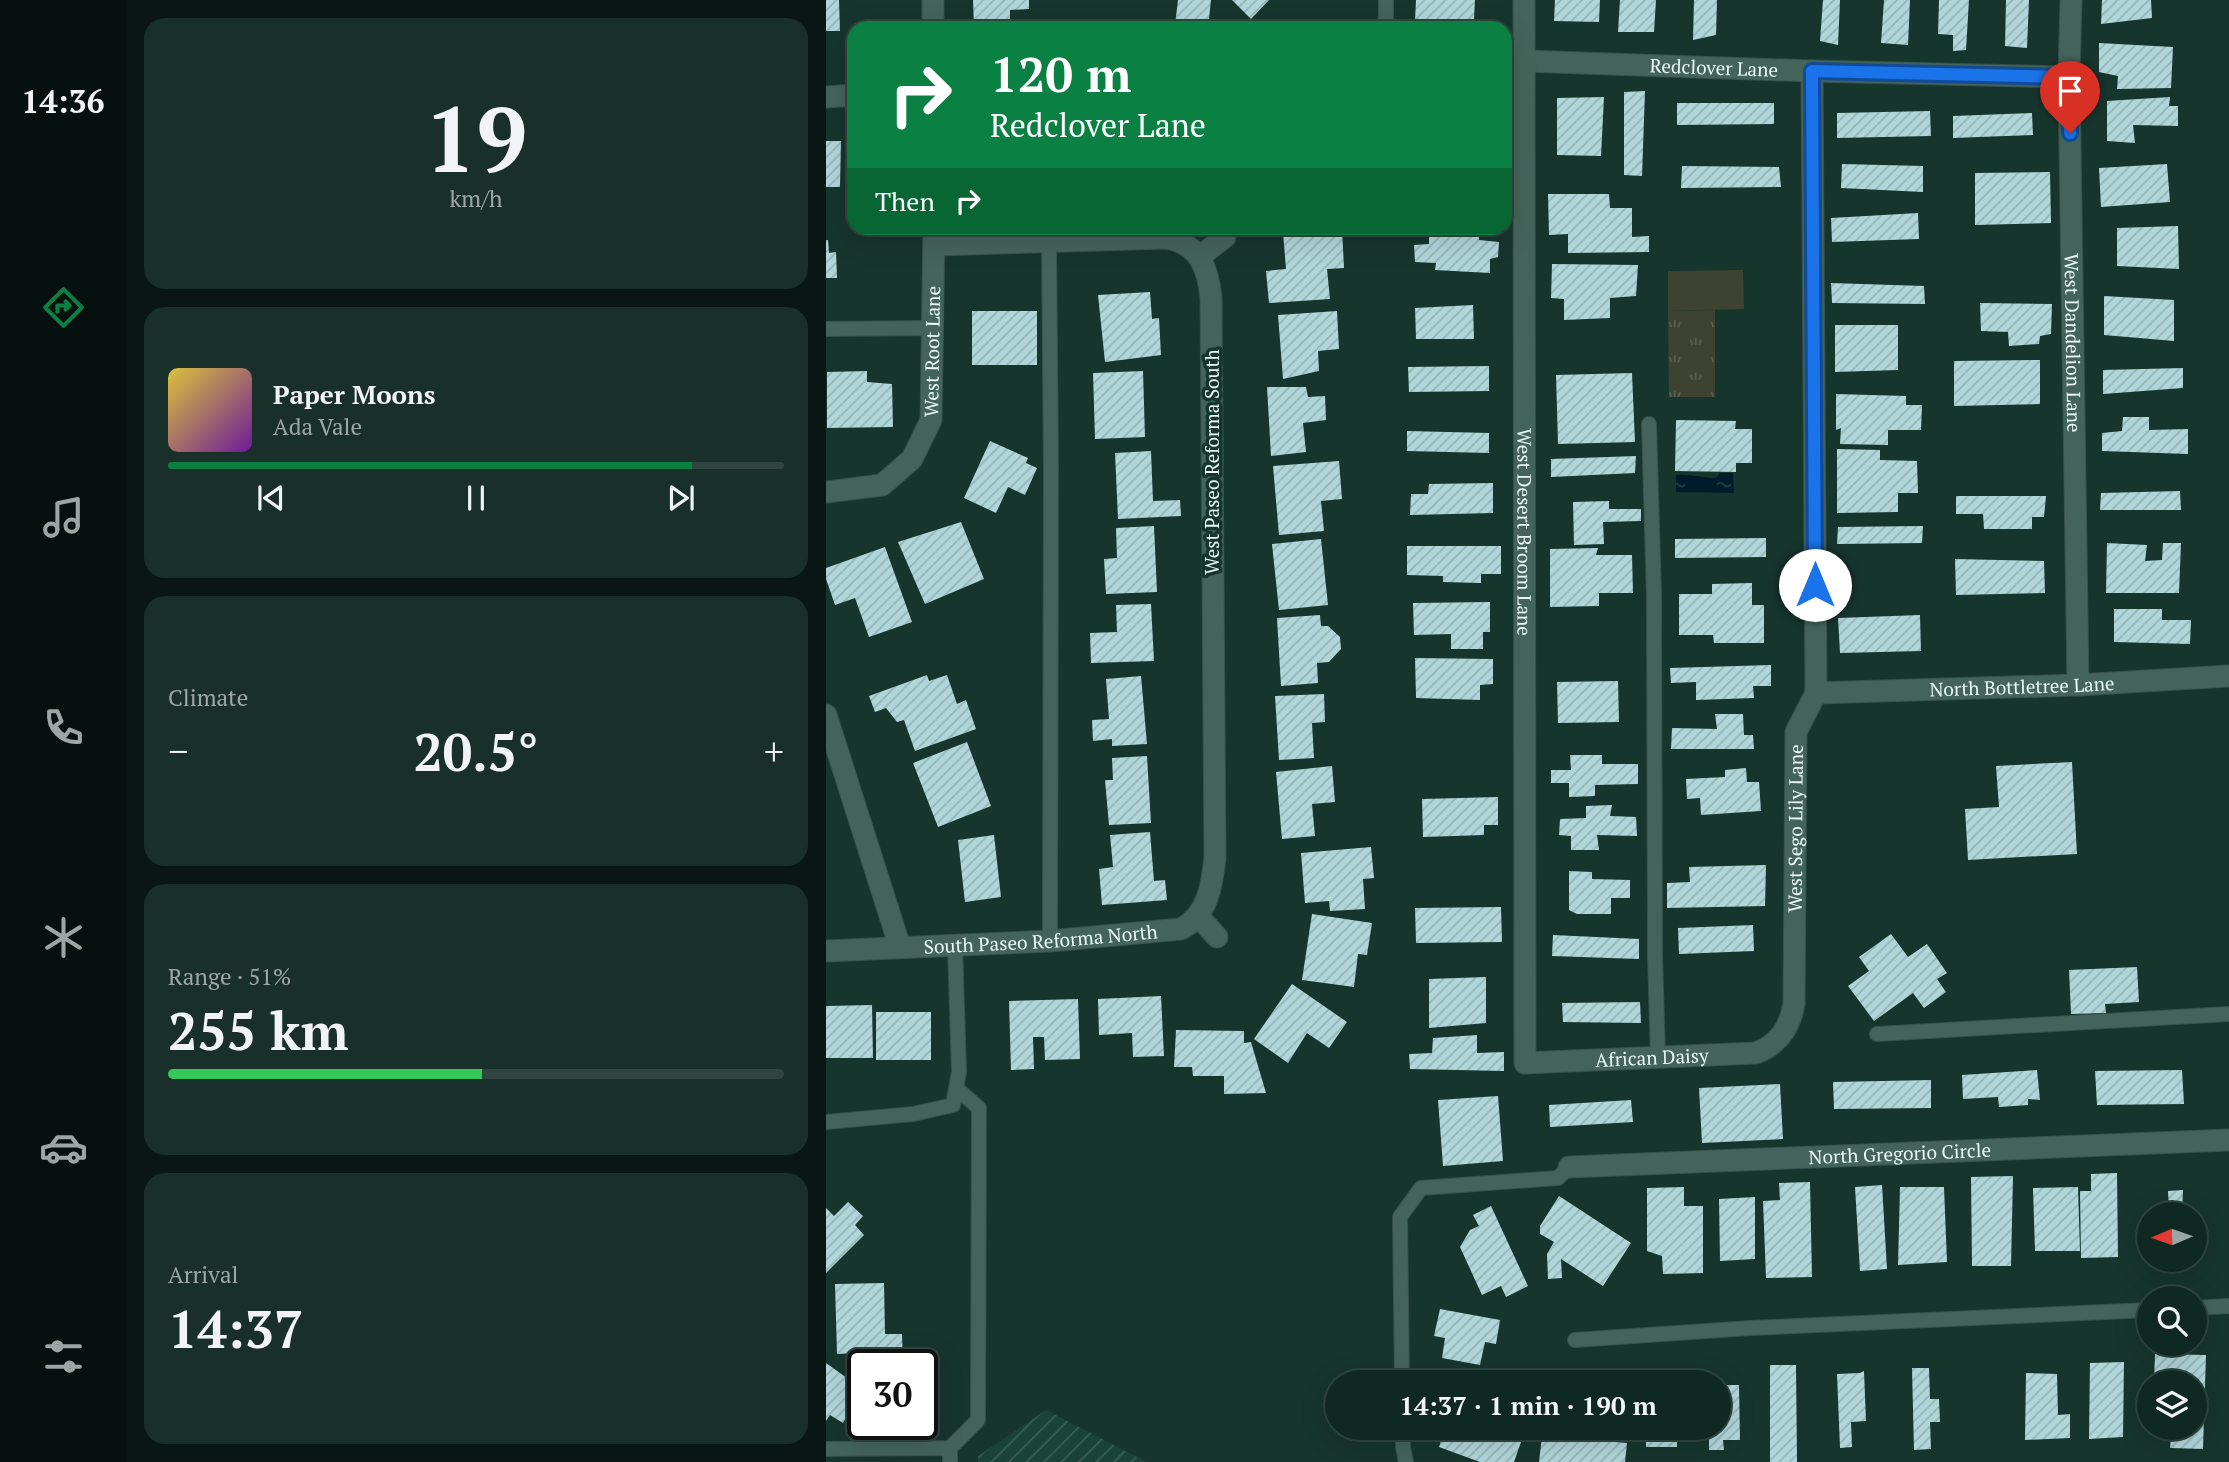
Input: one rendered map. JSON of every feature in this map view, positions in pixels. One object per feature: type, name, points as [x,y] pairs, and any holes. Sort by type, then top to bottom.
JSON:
[{"type":"street","points":[[933,0],[933,21]]},
{"type":"street","name":"West Desert Broom Lane","points":[[1524,0],[1525,1063]]},
{"type":"street","name":"West Dandelion Lane","points":[[2071,0],[2069,77],[2078,685]]},
{"type":"street","name":"Redclover Lane","points":[[1525,61],[2069,77]]},
{"type":"street","name":"West Sego Lily Lane","points":[[1776,1040],[1788,1026],[1794,1004],[1796,732],[1816,693],[1812,71]]},
{"type":"street","points":[[826,97],[847,96]]},
{"type":"street","points":[[934,236],[1049,243],[1166,238],[1181,241],[1199,257],[1225,236]]},
{"type":"street","name":"West Root Lane","points":[[826,492],[882,485],[912,459],[931,419],[934,236]]},
{"type":"street","name":"West Paseo Reforma South","points":[[1190,923],[1212,884],[1215,858],[1211,298],[1209,279],[1199,257]]},
{"type":"street","name":"North Bottletree Lane","points":[[1816,693],[2078,685],[2229,676]]},
{"type":"street","points":[[826,715],[900,947]]},
{"type":"street","points":[[1190,923],[1217,937]]},
{"type":"street","name":"South Paseo Reforma North","points":[[826,951],[1050,941],[1158,933],[1190,923]]},
{"type":"street","name":"African Daisy","points":[[1525,1063],[1738,1055],[1756,1053],[1776,1040]]},
{"type":"street","name":"North Gregorio Circle","points":[[1569,1167],[2229,1140]]},
{"type":"lane","points":[[1385,21],[1386,0]]},
{"type":"lane","points":[[1049,243],[1050,941]]},
{"type":"lane","points":[[826,329],[933,328]]},
{"type":"lane","points":[[1649,424],[1654,596],[1655,956],[1658,1056]]},
{"type":"lane","points":[[826,1122],[913,1114],[953,1105],[959,1072],[955,945]]},
{"type":"lane","points":[[1877,1034],[2229,1014]]},
{"type":"lane","points":[[826,1449],[950,1455],[978,1420],[979,1108],[956,1088]]},
{"type":"lane","points":[[1402,1370],[1400,1217],[1421,1188],[1558,1178],[1569,1167]]},
{"type":"lane","points":[[2207,1307],[2229,1306]]},
{"type":"lane","points":[[1575,1340],[1750,1328],[2137,1311]]},
{"type":"lane","points":[[1403,1440],[1406,1462]]},
{"type":"shaded area","points":[[1046,1410],[1147,1462],[978,1462],[978,1456]]},
{"type":"green space","points":[[1743,270],[1744,309],[1668,311],[1668,271]]},
{"type":"green space","points":[[1715,310],[1715,397],[1669,397],[1668,311]]},
{"type":"water","points":[[1720,473],[1733,473],[1734,493],[1676,492],[1676,475],[1716,478]]},
{"type":"building","points":[[826,0],[839,0],[840,31],[826,31]]},
{"type":"building","points":[[973,0],[1029,0],[1029,9],[1010,10],[1010,21],[974,21]]},
{"type":"building","points":[[1178,0],[1211,0],[1209,21],[1175,21]]},
{"type":"building","points":[[1232,0],[1269,0],[1251,19]]},
{"type":"building","points":[[1416,0],[1475,0],[1474,19],[1415,20]]},
{"type":"building","points":[[1555,0],[1600,0],[1599,22],[1554,21]]},
{"type":"building","points":[[1620,0],[1656,0],[1654,32],[1618,32]]},
{"type":"building","points":[[1694,0],[1717,0],[1716,35],[1693,40]]},
{"type":"building","points":[[1823,0],[1840,0],[1838,45],[1820,41]]},
{"type":"building","points":[[1884,0],[1910,0],[1908,45],[1881,43]]},
{"type":"building","points":[[1939,0],[1969,0],[1966,50],[1953,51],[1953,35],[1938,34]]},
{"type":"building","points":[[2006,0],[2029,0],[2027,48],[2005,46]]},
{"type":"building","points":[[2102,0],[2151,0],[2152,18],[2101,24]]},
{"type":"building","points":[[2099,43],[2173,47],[2171,88],[2117,89],[2118,76],[2099,72]]},
{"type":"building","points":[[1645,91],[1642,176],[1624,175],[1624,92]]},
{"type":"building","points":[[1604,97],[1601,156],[1557,155],[1557,98]]},
{"type":"building","points":[[2170,97],[2169,106],[2178,106],[2178,126],[2133,125],[2135,143],[2107,141],[2107,101]]},
{"type":"building","points":[[1677,103],[1774,103],[1774,124],[1677,125]]},
{"type":"building","points":[[1930,111],[1931,136],[1837,138],[1837,113]]},
{"type":"building","points":[[2032,113],[2033,135],[1953,138],[1953,116]]},
{"type":"building","points":[[826,141],[841,141],[840,187],[826,187]]},
{"type":"building","points":[[1842,164],[1923,166],[1923,192],[1841,188]]},
{"type":"building","points":[[2167,164],[2170,202],[2101,207],[2099,168]]},
{"type":"building","points":[[1682,166],[1779,167],[1781,187],[1681,188]]},
{"type":"building","points":[[2050,172],[2051,223],[1975,225],[1975,173]]},
{"type":"building","points":[[1548,194],[1609,194],[1610,208],[1632,208],[1632,237],[1649,236],[1649,252],[1568,253],[1568,234],[1549,235]]},
{"type":"building","points":[[1918,213],[1919,239],[1832,242],[1831,218]]},
{"type":"building","points":[[2178,226],[2179,269],[2117,266],[2117,228]]},
{"type":"building","points":[[1283,235],[1342,235],[1344,268],[1327,269],[1330,299],[1269,303],[1266,271],[1286,269]]},
{"type":"building","points":[[1429,235],[1479,235],[1479,240],[1499,242],[1498,257],[1490,259],[1490,273],[1435,270],[1436,263],[1415,262],[1414,245],[1429,244]]},
{"type":"building","points":[[826,240],[829,253],[836,252],[837,278],[826,278]]},
{"type":"building","points":[[1552,264],[1638,265],[1636,296],[1610,298],[1610,318],[1564,320],[1564,299],[1551,298]]},
{"type":"building","points":[[1831,283],[1924,286],[1925,304],[1832,303]]},
{"type":"building","points":[[1150,292],[1152,319],[1159,318],[1161,355],[1105,362],[1098,295]]},
{"type":"building","points":[[2104,296],[2174,300],[2174,341],[2104,335]]},
{"type":"building","points":[[1980,303],[2052,304],[2051,334],[2040,336],[2039,344],[2009,346],[2008,332],[1981,331]]},
{"type":"building","points":[[1473,305],[1474,339],[1416,339],[1415,308]]},
{"type":"building","points":[[972,311],[1037,311],[1037,365],[972,365]]},
{"type":"building","points":[[1337,311],[1339,349],[1318,351],[1319,371],[1283,379],[1278,315]]},
{"type":"building","points":[[1835,325],[1898,325],[1898,370],[1835,372]]},
{"type":"building","points":[[2040,360],[2040,404],[1954,406],[1954,361]]},
{"type":"building","points":[[1489,366],[1489,391],[1409,392],[1408,367]]},
{"type":"building","points":[[2183,368],[2183,388],[2103,394],[2103,370]]},
{"type":"building","points":[[867,371],[867,382],[892,384],[893,427],[827,428],[827,372]]},
{"type":"building","points":[[1143,371],[1145,437],[1095,439],[1093,373]]},
{"type":"building","points":[[1632,373],[1635,442],[1558,444],[1556,375]]},
{"type":"building","points":[[1267,387],[1306,387],[1308,397],[1325,396],[1326,420],[1303,423],[1306,452],[1271,456]]},
{"type":"building","points":[[1836,394],[1906,396],[1906,405],[1922,405],[1921,430],[1888,430],[1888,445],[1840,444],[1841,428],[1836,430]]},
{"type":"building","points":[[2123,417],[2149,417],[2149,430],[2188,429],[2188,454],[2102,451],[2102,433],[2122,431]]},
{"type":"building","points":[[1676,420],[1736,421],[1735,429],[1752,429],[1752,463],[1736,463],[1736,472],[1675,471]]},
{"type":"building","points":[[1407,431],[1489,433],[1489,453],[1407,451]]},
{"type":"building","points":[[990,441],[1028,458],[1026,463],[1037,468],[1025,495],[1008,487],[996,513],[964,498]]},
{"type":"building","points":[[1837,449],[1880,450],[1880,460],[1917,461],[1918,493],[1898,493],[1898,512],[1837,513]]},
{"type":"building","points":[[1151,451],[1153,501],[1180,500],[1181,516],[1118,519],[1115,453]]},
{"type":"building","points":[[1636,456],[1635,473],[1551,477],[1551,459]]},
{"type":"building","points":[[1339,461],[1342,499],[1321,501],[1324,531],[1279,535],[1273,466]]},
{"type":"building","points":[[1493,483],[1493,513],[1410,515],[1411,494],[1428,494],[1429,484]]},
{"type":"building","points":[[2180,491],[2181,510],[2100,510],[2101,493]]},
{"type":"building","points":[[1956,496],[2046,496],[2044,517],[2032,517],[2032,529],[1984,529],[1983,514],[1956,514]]},
{"type":"building","points":[[1609,501],[1609,509],[1641,509],[1641,521],[1603,522],[1604,544],[1574,545],[1573,502]]},
{"type":"building","points":[[961,522],[984,579],[925,604],[898,542]]},
{"type":"building","points":[[1154,526],[1157,592],[1106,594],[1104,559],[1117,558],[1116,528]]},
{"type":"building","points":[[1923,526],[1922,543],[1837,544],[1838,527]]},
{"type":"building","points":[[1766,538],[1766,557],[1675,558],[1675,539]]},
{"type":"building","points":[[1321,539],[1328,605],[1279,610],[1272,544]]},
{"type":"building","points":[[2107,543],[2147,545],[2145,561],[2162,560],[2163,543],[2181,543],[2179,593],[2106,593]]},
{"type":"building","points":[[1407,546],[1501,546],[1501,574],[1481,574],[1481,583],[1443,582],[1443,576],[1407,575]]},
{"type":"building","points":[[885,547],[912,622],[869,637],[855,598],[835,605],[826,579],[826,568]]},
{"type":"building","points":[[1598,548],[1596,555],[1632,555],[1633,593],[1599,593],[1599,606],[1550,607],[1550,549]]},
{"type":"building","points":[[1955,559],[2044,561],[2045,593],[1956,595]]},
{"type":"building","points":[[1752,583],[1752,605],[1764,605],[1764,643],[1714,643],[1713,635],[1679,635],[1679,594],[1712,594],[1712,584]]},
{"type":"building","points":[[1490,602],[1490,632],[1483,632],[1483,649],[1451,649],[1451,634],[1414,635],[1413,603]]},
{"type":"building","points":[[1151,604],[1154,661],[1091,663],[1090,633],[1117,632],[1116,605]]},
{"type":"building","points":[[2114,609],[2162,609],[2162,620],[2191,620],[2190,644],[2114,642]]},
{"type":"building","points":[[1320,615],[1321,626],[1328,626],[1340,637],[1341,649],[1329,662],[1317,663],[1318,683],[1281,686],[1277,618]]},
{"type":"building","points":[[1920,615],[1921,651],[1840,653],[1838,618]]},
{"type":"building","points":[[1415,658],[1493,659],[1493,684],[1480,685],[1480,700],[1416,698]]},
{"type":"building","points":[[1771,665],[1771,686],[1753,686],[1754,698],[1696,700],[1696,682],[1671,683],[1670,668]]},
{"type":"building","points":[[927,675],[929,681],[947,675],[957,704],[966,700],[976,729],[915,751],[904,720],[897,722],[886,708],[875,712],[869,696]]},
{"type":"building","points":[[1141,676],[1147,744],[1112,746],[1112,739],[1093,741],[1092,720],[1109,719],[1106,679]]},
{"type":"building","points":[[1618,681],[1619,722],[1558,723],[1557,682]]},
{"type":"building","points":[[1324,694],[1325,722],[1312,723],[1314,758],[1279,760],[1275,696]]},
{"type":"building","points":[[1715,714],[1743,714],[1744,735],[1753,735],[1754,749],[1671,749],[1672,728],[1717,729]]},
{"type":"building","points":[[967,742],[991,806],[938,827],[913,763]]},
{"type":"building","points":[[1570,755],[1602,755],[1602,764],[1638,764],[1638,784],[1595,785],[1595,796],[1569,797],[1569,783],[1551,783],[1551,770],[1571,770]]},
{"type":"building","points":[[1147,756],[1151,823],[1109,825],[1105,780],[1113,780],[1112,758]]},
{"type":"building","points":[[2072,762],[2077,854],[1968,860],[1965,809],[1999,807],[1996,766]]},
{"type":"building","points":[[1332,766],[1335,802],[1312,804],[1315,836],[1282,839],[1276,772]]},
{"type":"building","points":[[1746,768],[1747,782],[1759,782],[1761,811],[1701,815],[1700,798],[1687,799],[1686,779],[1725,777],[1725,770]]},
{"type":"building","points":[[1498,797],[1498,825],[1484,825],[1484,835],[1423,837],[1422,799]]},
{"type":"building","points":[[1612,805],[1610,816],[1636,817],[1637,836],[1597,835],[1599,850],[1571,850],[1571,836],[1559,835],[1560,819],[1586,818],[1586,806]]},
{"type":"building","points":[[1150,832],[1154,881],[1165,880],[1167,900],[1102,905],[1099,869],[1113,867],[1110,835]]},
{"type":"building","points":[[994,835],[1001,897],[965,902],[958,840]]},
{"type":"building","points":[[1371,847],[1374,878],[1363,879],[1365,909],[1330,911],[1329,901],[1305,903],[1301,853]]},
{"type":"building","points":[[1766,865],[1765,906],[1667,908],[1667,883],[1690,882],[1689,867]]},
{"type":"building","points":[[1569,871],[1592,872],[1592,879],[1630,880],[1630,898],[1611,898],[1611,914],[1577,914],[1569,910]]},
{"type":"building","points":[[1501,907],[1502,942],[1416,943],[1415,908]]},
{"type":"building","points":[[1312,914],[1372,923],[1367,955],[1358,954],[1354,987],[1302,980]]},
{"type":"building","points":[[1753,925],[1754,951],[1679,954],[1678,928]]},
{"type":"building","points":[[1891,934],[1908,957],[1927,944],[1947,973],[1937,979],[1946,992],[1924,1008],[1913,993],[1874,1021],[1848,986],[1869,971],[1859,957]]},
{"type":"building","points":[[1553,935],[1639,939],[1639,959],[1552,956]]},
{"type":"building","points":[[2137,967],[2139,1002],[2105,1004],[2106,1013],[2071,1014],[2069,970]]},
{"type":"building","points":[[1486,977],[1486,1023],[1429,1028],[1429,979]]},
{"type":"building","points":[[1292,984],[1347,1022],[1329,1048],[1307,1033],[1288,1063],[1254,1039]]},
{"type":"building","points":[[1161,996],[1164,1056],[1133,1057],[1132,1033],[1099,1035],[1098,999]]},
{"type":"building","points":[[1078,999],[1080,1059],[1045,1060],[1044,1037],[1033,1037],[1034,1069],[1011,1070],[1009,1001]]},
{"type":"building","points":[[1640,1002],[1641,1023],[1563,1022],[1562,1003]]},
{"type":"building","points":[[872,1005],[873,1058],[826,1058],[826,1006]]},
{"type":"building","points":[[876,1012],[931,1012],[931,1060],[876,1060]]},
{"type":"building","points":[[1176,1030],[1244,1031],[1244,1043],[1251,1042],[1266,1093],[1224,1094],[1224,1076],[1193,1076],[1192,1067],[1174,1067]]},
{"type":"building","points":[[1477,1035],[1477,1053],[1504,1052],[1504,1071],[1410,1069],[1409,1054],[1432,1053],[1433,1038]]},
{"type":"building","points":[[2037,1070],[2040,1100],[2028,1099],[2028,1105],[1999,1107],[1998,1097],[1963,1099],[1962,1075]]},
{"type":"building","points":[[2182,1070],[2184,1104],[2097,1105],[2095,1071]]},
{"type":"building","points":[[1931,1080],[1931,1108],[1834,1109],[1833,1082]]},
{"type":"building","points":[[1780,1084],[1783,1139],[1702,1143],[1699,1088]]},
{"type":"building","points":[[1498,1096],[1503,1161],[1443,1166],[1438,1100]]},
{"type":"building","points":[[1631,1100],[1633,1122],[1550,1127],[1549,1105]]},
{"type":"building","points":[[2117,1173],[2118,1257],[2081,1258],[2080,1191],[2091,1191],[2091,1174]]},
{"type":"building","points":[[2013,1176],[2011,1266],[1972,1266],[1971,1177]]},
{"type":"building","points":[[1810,1182],[1812,1277],[1766,1278],[1763,1201],[1780,1200],[1779,1183]]},
{"type":"building","points":[[1882,1185],[1887,1269],[1860,1271],[1855,1187]]},
{"type":"building","points":[[1684,1187],[1684,1206],[1703,1206],[1703,1273],[1663,1274],[1662,1256],[1647,1251],[1647,1188]]},
{"type":"building","points":[[1900,1187],[1944,1187],[1947,1262],[1898,1265]]},
{"type":"building","points":[[2078,1187],[2080,1251],[2035,1251],[2033,1188]]},
{"type":"building","points":[[2183,1190],[2182,1202],[2169,1202],[2168,1191]]},
{"type":"building","points":[[1559,1196],[1631,1243],[1603,1286],[1561,1259],[1562,1278],[1548,1279],[1547,1254],[1554,1242],[1540,1234],[1540,1226]]},
{"type":"building","points":[[1755,1197],[1755,1259],[1720,1261],[1719,1199]]},
{"type":"building","points":[[848,1202],[863,1216],[855,1225],[864,1235],[826,1273],[826,1208],[834,1216]]},
{"type":"building","points":[[1491,1206],[1528,1286],[1506,1297],[1501,1286],[1482,1295],[1460,1247],[1470,1230],[1479,1226],[1473,1215]]},
{"type":"building","points":[[884,1283],[885,1334],[902,1334],[902,1349],[847,1349],[847,1354],[837,1354],[835,1284]]},
{"type":"building","points":[[1440,1309],[1500,1320],[1496,1344],[1485,1342],[1480,1365],[1442,1358],[1445,1338],[1434,1336]]},
{"type":"building","points":[[2155,1356],[2206,1356],[2206,1370],[2154,1370]]},
{"type":"building","points":[[2124,1362],[2123,1437],[2089,1439],[2090,1363]]},
{"type":"building","points":[[826,1363],[847,1378],[847,1416],[843,1423],[830,1415],[826,1421]]},
{"type":"building","points":[[1770,1365],[1796,1365],[1797,1462],[1770,1462]]},
{"type":"building","points":[[1912,1368],[1929,1368],[1930,1399],[1939,1399],[1940,1422],[1930,1422],[1931,1449],[1914,1450]]},
{"type":"building","points":[[1864,1371],[1866,1421],[1851,1422],[1852,1447],[1840,1448],[1837,1374]]},
{"type":"building","points":[[2026,1373],[2057,1374],[2058,1415],[2070,1414],[2070,1438],[2025,1440]]},
{"type":"building","points":[[1731,1385],[1739,1385],[1740,1440],[1731,1440]]},
{"type":"building","points":[[1441,1440],[1522,1440],[1514,1462],[1480,1462],[1439,1447]]},
{"type":"building","points":[[1542,1440],[1627,1443],[1625,1462],[1539,1462]]},
{"type":"building","points":[[1646,1440],[1677,1440],[1677,1447],[1646,1447]]},
{"type":"building","points":[[1709,1440],[1723,1440],[1724,1450],[1709,1450]]},
{"type":"building","points":[[2171,1440],[2203,1440],[2203,1449],[2170,1448]]},
{"type":"route","points":[[1815,585],[1812,71],[2069,77],[2070,133]]}]
